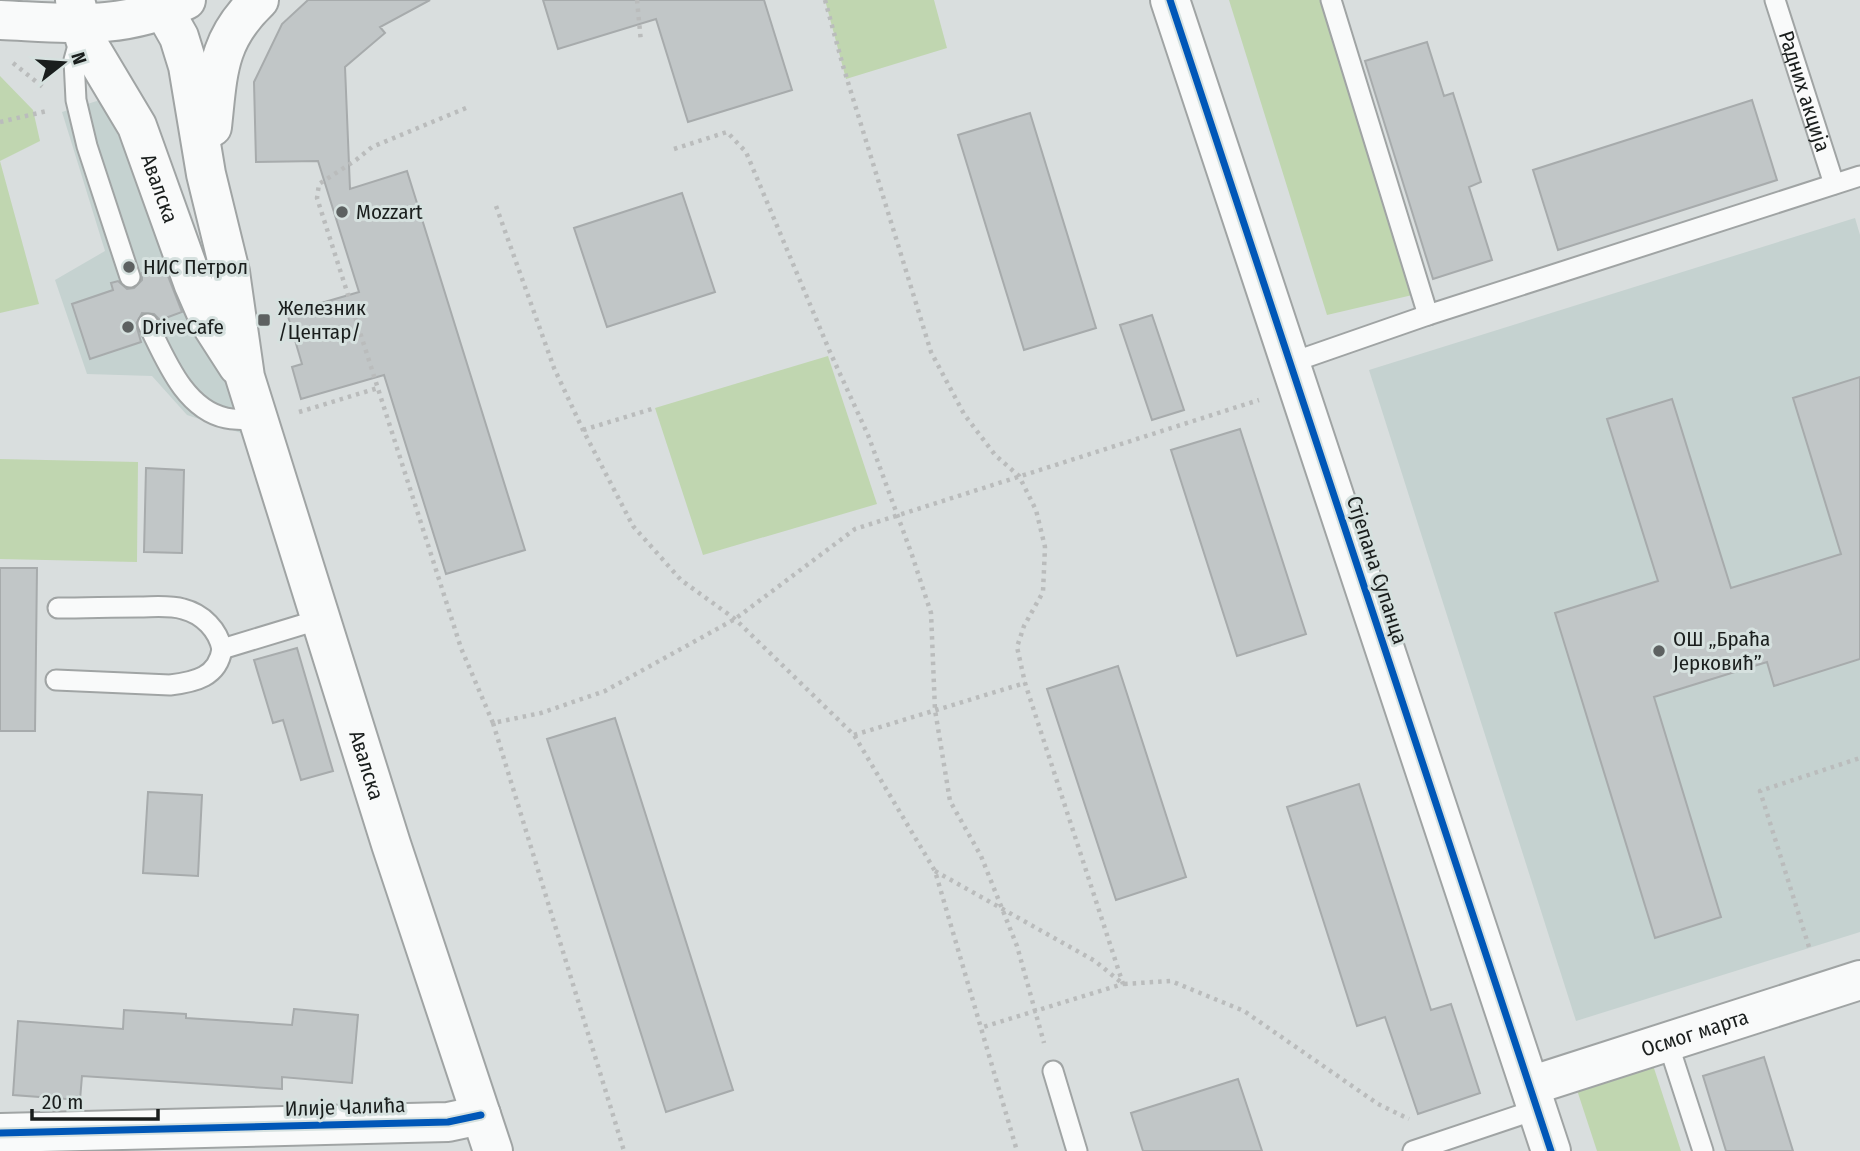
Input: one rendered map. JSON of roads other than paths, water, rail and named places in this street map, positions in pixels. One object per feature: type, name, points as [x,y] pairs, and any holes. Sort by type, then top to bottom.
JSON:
[{"type":"street","points":[[206,174],[217,71],[235,25],[259,0]]},
{"type":"street","name":"Стјепана Супанца","points":[[1170,0],[1552,1151]]},
{"type":"street","points":[[0,20],[78,34],[170,3]]},
{"type":"street","name":"Авалска","points":[[170,3],[188,66],[206,174],[230,272],[245,377],[391,844],[493,1151]]},
{"type":"street","name":"Авалска","points":[[78,34],[137,126],[194,285],[211,324],[245,377]]},
{"type":"street","name":"Осмог марта","points":[[1534,1098],[1668,1043],[1860,980]]},
{"type":"street","name":"Илије Чалића","points":[[0,1133],[448,1122],[481,1115]]},
{"type":"lane","points":[[1331,0],[1428,316]]},
{"type":"lane","name":"Радних акција","points":[[1775,0],[1834,184]]},
{"type":"lane","points":[[78,34],[76,100],[88,146],[131,277]]},
{"type":"lane","points":[[1290,363],[1860,176]]},
{"type":"lane","points":[[148,324],[167,364],[184,390],[203,408],[225,418],[259,420]]},
{"type":"lane","points":[[56,680],[170,685],[185,683],[199,680],[212,672],[221,659],[222,649],[215,631],[207,622],[183,609],[58,608]]},
{"type":"lane","points":[[222,649],[321,619]]},
{"type":"lane","points":[[1668,1043],[1703,1151]]},
{"type":"lane","points":[[1053,1071],[1077,1151]]},
{"type":"lane","points":[[1413,1151],[1450,1139],[1534,1098]]},
{"type":"place","name":"Mozzart","points":[[342,212]]},
{"type":"place","name":"НИС Петрол","points":[[129,267]]},
{"type":"place","name":"Железник /Центар/","points":[[264,320]]},
{"type":"place","name":"DriveCafe","points":[[128,327]]},
{"type":"place","name":"ОШ „Браћа Јерковић”","points":[[1659,651]]}]
